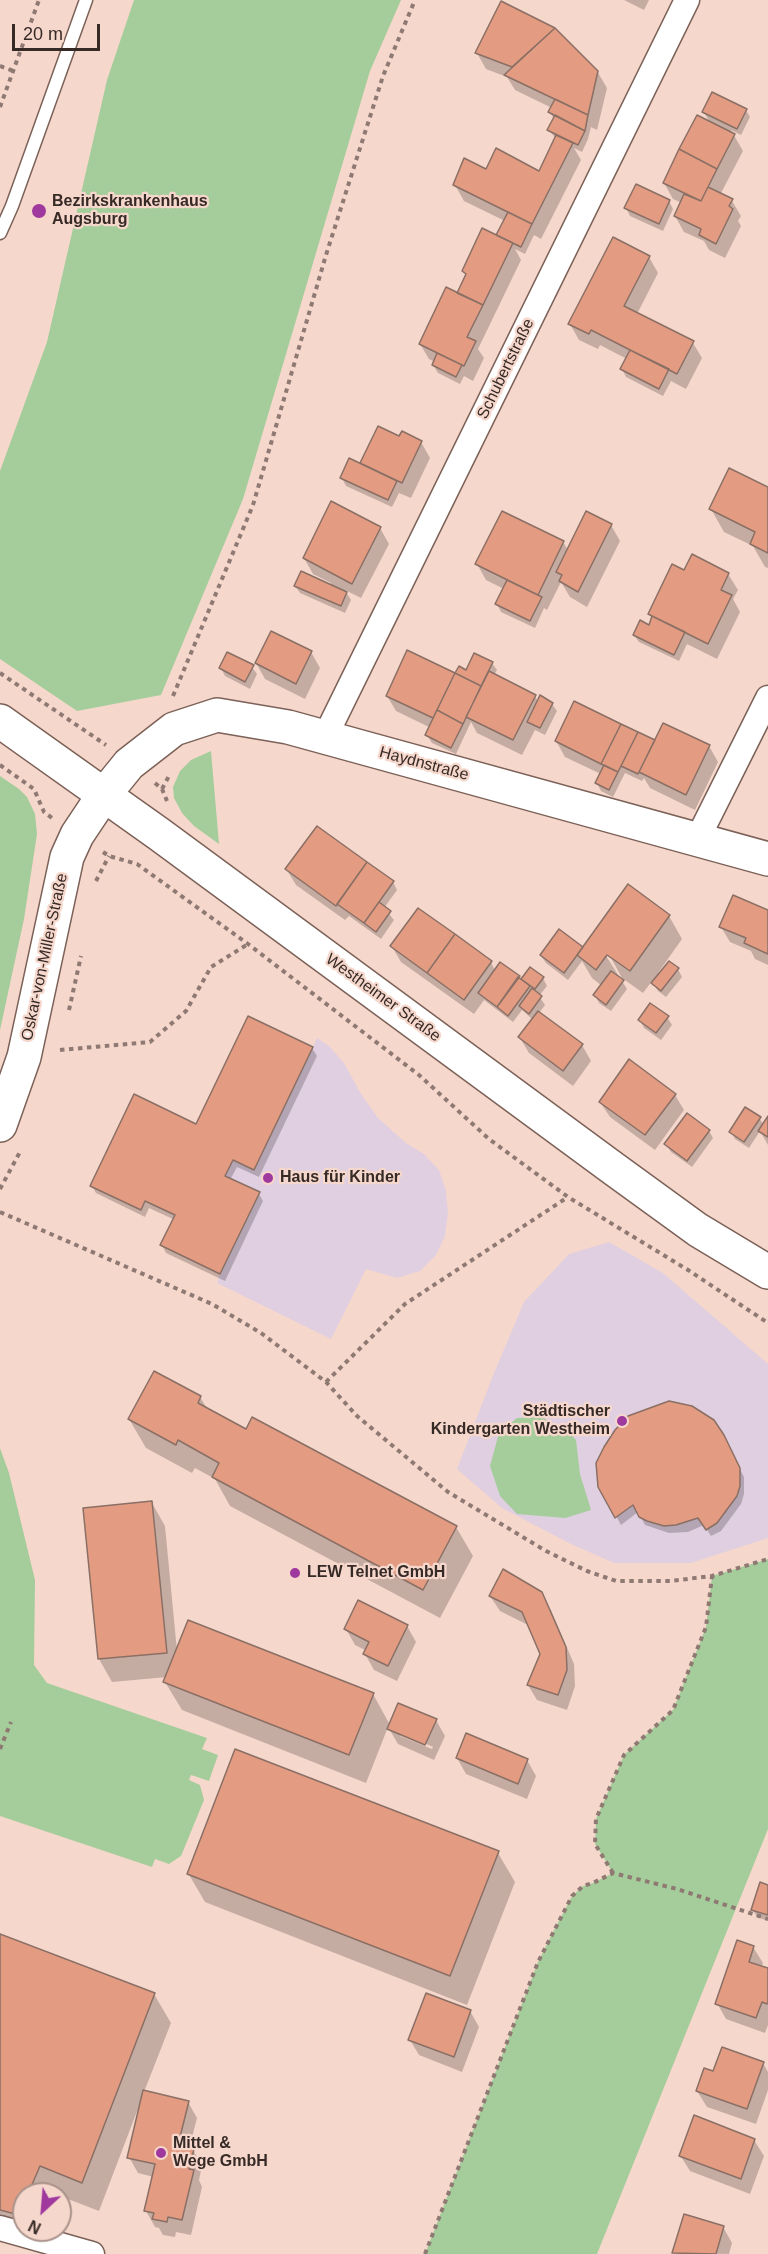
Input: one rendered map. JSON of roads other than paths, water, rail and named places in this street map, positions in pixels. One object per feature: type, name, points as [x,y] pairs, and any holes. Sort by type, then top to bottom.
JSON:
[{"type":"street","name":"Schubertstraße","points":[[325,737],[687,0]]},
{"type":"street","points":[[698,838],[768,698]]},
{"type":"street","name":"Haydnstraße","points":[[103,796],[129,764],[174,729],[217,716],[288,727],[768,859]]},
{"type":"street","name":"Westheimer Straße","points":[[0,721],[285,926],[614,1170],[698,1230],[768,1272]]},
{"type":"street","name":"Oskar-von-Miller-Straße","points":[[0,1125],[24,1056],[67,857],[77,835],[103,796]]},
{"type":"street","points":[[0,2228],[92,2254]]},
{"type":"lane","points":[[0,233],[12,206],[86,0]]},
{"type":"place","name":"Bezirkskrankenhaus Augsburg","points":[[39,211]]},
{"type":"place","name":"Haus für Kinder","points":[[268,1178]]},
{"type":"place","name":"Städtischer Kindergarten Westheim","points":[[622,1421]]},
{"type":"place","name":"LEW Telnet GmbH","points":[[295,1573]]},
{"type":"place","name":"Mittel & Wege GmbH","points":[[161,2153]]}]
